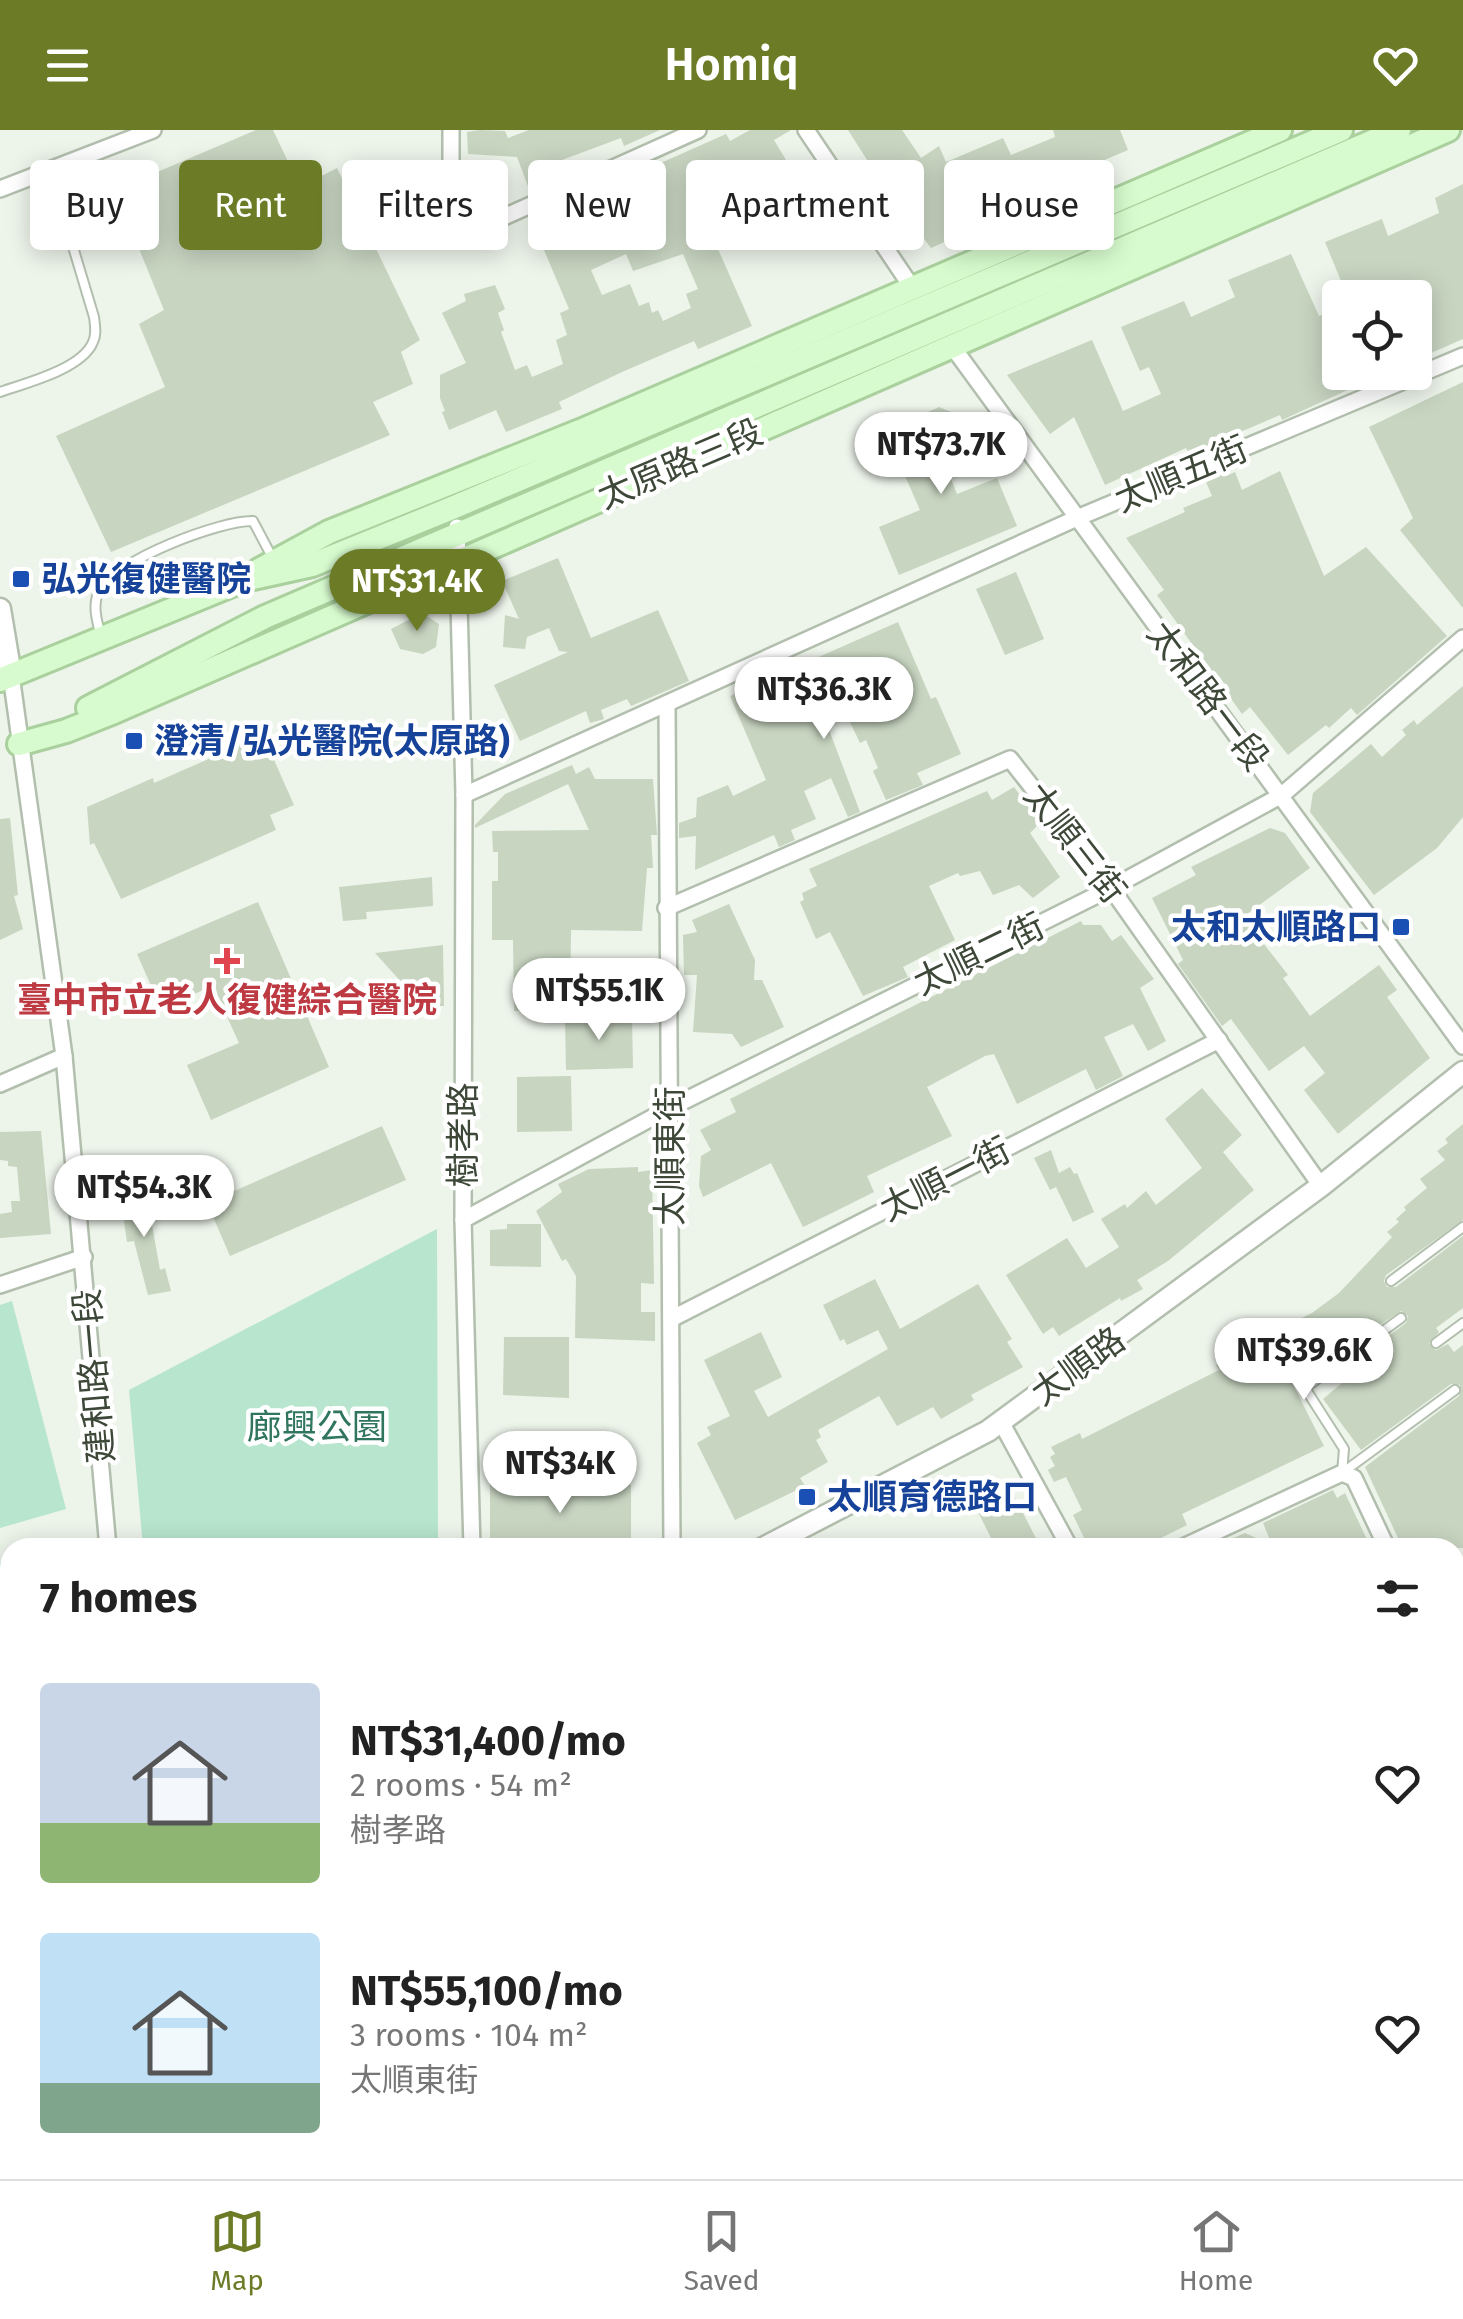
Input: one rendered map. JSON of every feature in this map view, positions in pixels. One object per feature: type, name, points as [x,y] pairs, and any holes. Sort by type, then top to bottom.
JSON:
[{"type":"main road","name":"太原路三段","points":[[5,678],[244,580],[312,565],[447,497],[1280,130]]},
{"type":"main road","name":"太原路三段","points":[[244,580],[329,532],[447,497],[1341,130]]},
{"type":"main road","name":"太原路三段","points":[[10,748],[265,617],[1399,130]]},
{"type":"main road","name":"太原路三段","points":[[10,748],[114,712],[1448,130]]},
{"type":"street","points":[[451,130],[451,218],[458,229],[477,229],[698,130]]},
{"type":"street","points":[[806,130],[912,289]]},
{"type":"street","points":[[76,160],[150,131]]},
{"type":"street","points":[[0,189],[30,178]]},
{"type":"street","name":"太和路一段","points":[[952,346],[1463,1046]]},
{"type":"street","name":"太順五街","points":[[464,794],[1077,518],[1463,356]]},
{"type":"street","name":"樹孝路","points":[[447,497],[458,534],[460,560],[463,1220],[472,1538]]},
{"type":"street","name":"建和路一段","points":[[0,609],[10,748],[64,1056],[107,1538]]},
{"type":"street","name":"太順二街","points":[[463,1220],[670,1108],[1111,888],[1282,795],[1463,638]]},
{"type":"street","name":"太順東街","points":[[667,705],[672,1538]]},
{"type":"street","name":"太順三街","points":[[666,908],[1010,759],[1111,888],[1321,1186]]},
{"type":"street","name":"太順一街","points":[[671,1319],[1220,1040]]},
{"type":"street","points":[[0,1084],[64,1056]]},
{"type":"street","name":"太順路","points":[[782,1538],[1002,1422],[1321,1186],[1463,1072]]},
{"type":"street","points":[[0,1285],[84,1257]]},
{"type":"street","points":[[1002,1422],[1065,1538]]},
{"type":"street","points":[[1202,1538],[1342,1473],[1354,1478],[1382,1538]]},
{"type":"lane","points":[[0,392],[48,375],[86,355],[96,338],[74,250]]},
{"type":"lane","points":[[102,638],[96,615],[97,595],[106,580],[158,549],[238,520],[253,521],[274,561]]},
{"type":"lane","points":[[1391,1281],[1463,1227]]},
{"type":"lane","points":[[1342,1473],[1344,1449],[1305,1388],[1401,1318]]},
{"type":"lane","points":[[1436,1342],[1463,1322]]},
{"type":"lane","points":[[1342,1473],[1455,1390]]},
{"type":"green space","name":"廊興公園","points":[[437,1229],[438,1538],[142,1538],[129,1390]]},
{"type":"green space","points":[[12,1301],[66,1509],[0,1528],[0,1305]]},
{"type":"building","points":[[256,130],[273,130],[287,160],[186,160]]},
{"type":"building","points":[[529,130],[660,130],[624,146],[621,138],[562,160],[528,160],[528,186],[517,157],[468,154],[467,132],[505,131],[508,138]]},
{"type":"building","points":[[750,130],[791,130],[774,140],[786,160],[686,160],[686,250],[718,250],[752,326],[698,349],[694,341],[622,372],[559,402],[562,409],[506,432],[496,410],[449,430],[442,412],[445,411],[440,398],[440,375],[466,363],[442,313],[466,301],[464,294],[495,285],[505,309],[498,313],[504,330],[501,332],[515,370],[527,365],[532,377],[563,364],[556,340],[567,335],[560,313],[569,309],[544,250],[666,250],[666,161],[726,134],[730,141]],"holes":[[[626,254],[633,271],[683,254],[698,289],[686,294],[691,308],[663,321],[658,310],[652,313],[649,302],[639,306],[630,284],[602,295],[591,270]]]},
{"type":"building","points":[[848,130],[902,130],[921,158],[939,146],[945,160],[944,242],[931,248],[924,239],[924,160],[867,160]]},
{"type":"building","points":[[1053,130],[1120,130],[1128,150],[1105,160],[951,160],[1003,138],[1011,155],[1055,137]]},
{"type":"building","points":[[179,163],[179,250],[322,250],[322,176],[337,168],[342,178],[342,250],[377,250],[420,340],[401,352],[413,384],[373,402],[390,435],[111,552],[56,436],[165,387],[139,324],[164,310],[140,250],[159,250],[159,171]]},
{"type":"building","points":[[1463,184],[1463,339],[1432,353],[1432,280],[1341,280],[1325,242],[1382,219],[1388,236],[1439,213],[1435,198]]},
{"type":"building","points":[[1291,254],[1319,316],[1322,315],[1322,390],[1348,390],[1282,420],[1280,415],[1212,444],[1213,449],[1191,458],[1186,448],[1105,485],[1074,417],[1050,434],[1007,375],[1092,340],[1123,411],[1161,394],[1149,367],[1140,371],[1121,327],[1184,301],[1191,317],[1235,297],[1228,280]]},
{"type":"building","points":[[1463,382],[1463,608],[1400,530],[1413,518],[1369,427]]},
{"type":"building","points":[[939,407],[956,414],[968,442],[941,454],[957,494],[997,478],[1017,526],[899,575],[879,527],[920,510],[898,460],[908,454],[895,427]]},
{"type":"building","points":[[1223,469],[1226,476],[1235,472],[1242,490],[1280,471],[1324,576],[1366,547],[1447,636],[1357,715],[1351,708],[1288,755],[1250,707],[1242,714],[1157,595],[1164,590],[1126,538],[1212,496],[1204,477]]},
{"type":"building","points":[[558,558],[591,638],[658,610],[689,681],[631,706],[627,699],[601,710],[604,719],[590,723],[586,711],[520,741],[494,685],[568,652],[559,651],[549,628],[527,637],[525,649],[503,647],[505,615],[519,619],[502,581]]},
{"type":"building","points":[[1016,572],[1044,639],[1005,655],[976,589]]},
{"type":"building","points":[[422,613],[439,624],[436,647],[423,654],[400,649],[391,629]]},
{"type":"building","points":[[898,622],[931,699],[936,697],[961,754],[917,773],[923,785],[886,800],[873,771],[878,768],[866,740],[860,743],[835,691],[817,698],[860,812],[848,817],[831,778],[804,791],[816,819],[791,830],[795,840],[779,847],[774,835],[695,870],[696,836],[679,838],[679,823],[696,817],[697,798],[728,785],[733,796],[766,780],[730,696]]},
{"type":"building","points":[[1463,686],[1463,817],[1437,848],[1374,895],[1310,812],[1313,793],[1371,744],[1382,757],[1406,735],[1402,730],[1414,720],[1417,725]]},
{"type":"building","points":[[263,735],[294,805],[270,815],[276,830],[121,899],[94,843],[90,845],[87,807],[153,778],[154,783]]},
{"type":"building","points":[[572,765],[576,774],[589,767],[595,779],[653,779],[657,835],[651,835],[653,868],[647,868],[642,931],[571,930],[570,1010],[514,1011],[513,940],[492,940],[492,881],[498,881],[498,852],[493,852],[492,831],[589,830],[568,784],[475,825],[505,794]]},
{"type":"building","points":[[1014,787],[1040,823],[1030,833],[1060,877],[1033,898],[1019,885],[993,895],[980,871],[960,876],[958,873],[929,886],[955,940],[903,967],[908,977],[863,996],[830,932],[816,939],[800,902],[804,900],[802,893],[817,886],[809,869],[987,791],[992,800]]},
{"type":"building","points":[[10,818],[18,895],[14,896],[23,929],[0,940],[0,819]]},
{"type":"building","points":[[1270,828],[1285,833],[1310,868],[1243,917],[1288,975],[1283,978],[1310,1016],[1379,965],[1397,990],[1387,997],[1430,1058],[1338,1134],[1304,1090],[1325,1073],[1304,1046],[1269,1071],[1231,1019],[1222,1026],[1178,964],[1183,960],[1152,898],[1196,875],[1191,867]]},
{"type":"building","points":[[432,877],[433,906],[366,912],[367,919],[343,921],[339,887]]},
{"type":"building","points":[[258,902],[329,1067],[211,1120],[187,1065],[239,1043],[213,986],[161,1008],[137,954]]},
{"type":"building","points":[[729,904],[755,960],[754,980],[762,980],[784,1027],[741,1047],[732,1034],[693,1032],[697,975],[684,975],[683,935],[697,932],[692,920]]},
{"type":"building","points":[[1081,921],[1083,925],[1101,925],[1112,941],[1121,935],[1154,979],[1140,988],[1166,1041],[1148,1051],[1133,1024],[1104,1037],[1123,1076],[1096,1090],[1086,1069],[1017,1104],[994,1054],[985,1056],[927,1087],[952,1136],[867,1176],[874,1192],[803,1227],[771,1163],[703,1197],[699,1186],[701,1156],[711,1150],[700,1130],[736,1112],[730,1099]]},
{"type":"building","points":[[443,945],[444,1006],[423,1006],[375,953]]},
{"type":"building","points":[[632,1015],[633,1068],[566,1070],[565,1017]]},
{"type":"building","points":[[571,1076],[572,1131],[517,1132],[517,1077]]},
{"type":"building","points":[[1202,1088],[1242,1135],[1223,1152],[1254,1190],[1168,1261],[1137,1280],[1143,1289],[1121,1301],[1120,1298],[1059,1336],[1053,1327],[1043,1334],[1006,1275],[1067,1238],[1086,1268],[1119,1247],[1101,1219],[1125,1204],[1127,1208],[1146,1191],[1156,1205],[1202,1168],[1165,1119]]},
{"type":"building","points":[[1463,1124],[1463,1220],[1386,1275],[1384,1281],[1387,1287],[1396,1287],[1463,1236],[1463,1308],[1436,1328],[1439,1332],[1429,1343],[1436,1350],[1448,1344],[1454,1352],[1463,1345],[1463,1538],[1398,1538],[1365,1467],[1459,1396],[1460,1385],[1451,1384],[1361,1450],[1323,1399],[1342,1383],[1337,1374],[1406,1323],[1408,1316],[1401,1311],[1305,1374],[1288,1351],[1279,1357],[1324,1446],[1182,1514],[1187,1525],[1161,1538],[1084,1538],[1073,1515],[1082,1510],[1066,1477],[1054,1482],[1048,1470],[1055,1466],[1050,1457],[1055,1454],[1051,1447],[1080,1433],[1082,1439],[1219,1370],[1216,1365],[1273,1339],[1269,1334],[1312,1313],[1339,1293],[1392,1237],[1387,1232],[1399,1222],[1396,1219],[1406,1210],[1404,1207],[1427,1188],[1420,1179],[1445,1160],[1437,1151],[1448,1143],[1445,1139]]},
{"type":"building","points":[[382,1126],[406,1180],[230,1256],[207,1203]]},
{"type":"building","points":[[41,1131],[51,1234],[0,1238],[0,1214],[12,1212],[11,1201],[20,1201],[17,1167],[0,1160],[0,1132]]},
{"type":"building","points":[[1051,1150],[1059,1173],[1070,1167],[1077,1173],[1094,1212],[1073,1222],[1056,1187],[1050,1190],[1034,1158]]},
{"type":"building","points":[[638,1167],[638,1172],[652,1170],[654,1284],[641,1283],[641,1312],[655,1312],[655,1341],[575,1338],[576,1276],[566,1259],[562,1261],[536,1211],[562,1192],[558,1184],[589,1169]]},
{"type":"building","points":[[146,1191],[160,1270],[165,1268],[171,1291],[148,1295],[134,1241],[127,1242],[120,1193]]},
{"type":"building","points":[[507,1224],[541,1224],[541,1267],[490,1266],[490,1230],[507,1229]]},
{"type":"building","points":[[875,1279],[900,1329],[978,1284],[1012,1339],[1007,1342],[1023,1367],[971,1395],[974,1400],[941,1419],[933,1407],[897,1426],[879,1396],[818,1430],[821,1437],[816,1440],[828,1462],[800,1478],[805,1486],[735,1520],[697,1443],[711,1435],[707,1427],[730,1416],[704,1360],[761,1332],[782,1377],[754,1391],[768,1417],[888,1349],[878,1330],[847,1345],[844,1339],[840,1341],[823,1305]]},
{"type":"building","points":[[504,1337],[569,1337],[569,1398],[503,1395]]},
{"type":"building","points":[[490,1483],[545,1487],[631,1485],[631,1538],[490,1538]]},
{"type":"building","points":[[1011,1490],[1036,1538],[991,1538],[976,1508]]},
{"type":"building","points":[[1333,1490],[1337,1498],[1345,1493],[1366,1538],[1269,1538],[1263,1523]]},
{"type":"place","name":"弘光復健醫院","points":[[21,579]]},
{"type":"place","name":"澄清/弘光醫院(太原路)","points":[[134,741]]},
{"type":"place","name":"太和太順路口","points":[[1401,927]]},
{"type":"place","name":"臺中市立老人復健綜合醫院","points":[[227,961]]},
{"type":"place","name":"太順育德路口","points":[[807,1497]]}]
